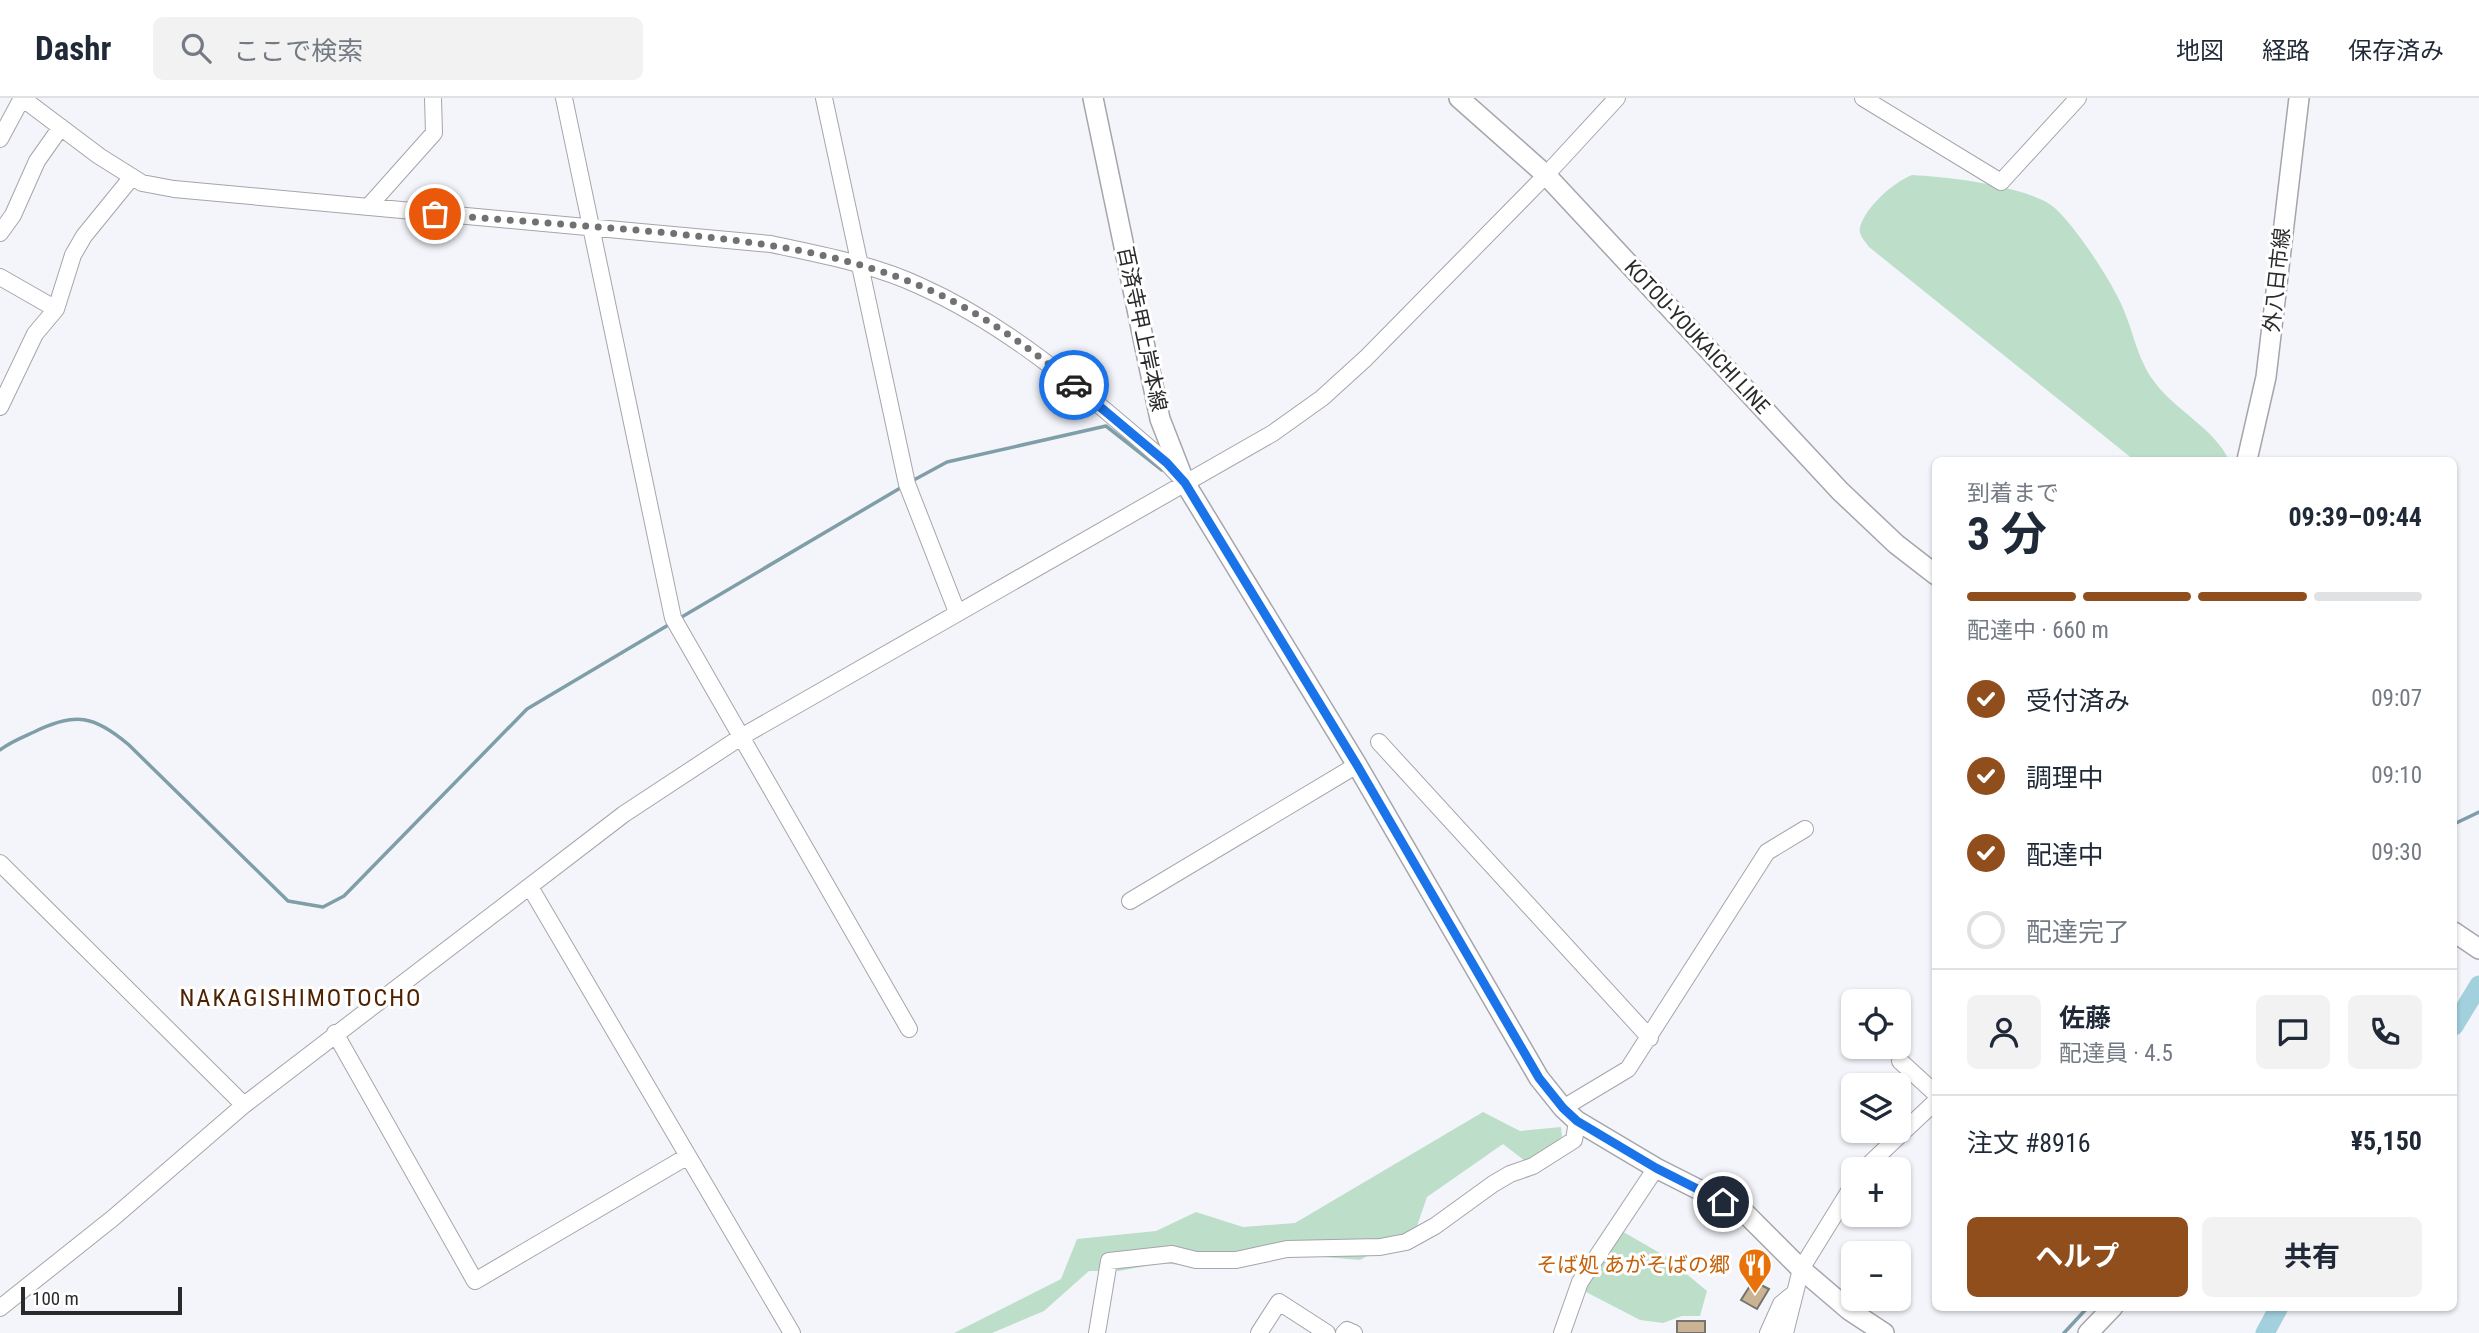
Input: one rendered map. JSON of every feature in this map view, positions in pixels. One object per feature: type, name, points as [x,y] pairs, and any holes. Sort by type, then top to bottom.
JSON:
[{"type":"main road","name":"百済寺甲上岸本線","points":[[1093,98],[1160,419],[1185,483],[1357,765],[1539,1078],[1570,1115],[1656,1168],[1745,1213],[1801,1269],[1849,1310],[1884,1333]]},
{"type":"main road","name":"KOTOU-YOUKAICHI LINE","points":[[1459,98],[1546,175],[1840,491],[1896,544],[1932,572]]},
{"type":"main road","name":"外八日市線","points":[[2248,457],[2266,377],[2299,98]]},
{"type":"main road","points":[[2457,934],[2479,949]]},
{"type":"main road","points":[[2088,1333],[2109,1311]]},
{"type":"street","points":[[0,139],[22,98],[142,183],[174,189],[771,244],[862,265],[920,285],[979,317],[1038,354],[1167,463],[1185,483]]},
{"type":"street","points":[[368,207],[434,133],[433,98]]},
{"type":"street","points":[[564,98],[673,618],[909,1029]]},
{"type":"street","points":[[824,98],[907,484],[957,612]]},
{"type":"street","points":[[0,1308],[113,1217],[244,1105],[624,814],[741,737],[1273,433],[1322,398],[1366,358],[1546,175],[1617,98]]},
{"type":"street","points":[[1863,98],[2001,182],[2078,98]]},
{"type":"street","points":[[0,233],[7,211],[61,127]]},
{"type":"street","points":[[1,400],[35,334],[56,309],[69,267],[84,236],[132,177]]},
{"type":"street","points":[[0,277],[56,309]]},
{"type":"street","points":[[1379,742],[1650,1038]]},
{"type":"street","points":[[1130,901],[1357,765]]},
{"type":"street","points":[[1097,1333],[1109,1261],[1172,1254],[1196,1260],[1236,1260],[1287,1249],[1380,1247],[1406,1242],[1435,1226],[1493,1184],[1510,1174],[1533,1166],[1574,1140],[1570,1115],[1628,1069],[1766,852],[1805,829]]},
{"type":"street","points":[[0,863],[244,1105]]},
{"type":"street","points":[[530,887],[792,1333]]},
{"type":"street","points":[[335,1033],[475,1281],[688,1156]]},
{"type":"street","points":[[1900,1061],[1932,1090]]},
{"type":"street","points":[[1877,1157],[1932,1105]]},
{"type":"street","points":[[1562,1333],[1580,1282],[1656,1168]]},
{"type":"street","points":[[1785,1333],[1801,1269],[1841,1204]]},
{"type":"street","points":[[1768,1333],[1781,1304],[1794,1293]]},
{"type":"street","points":[[1259,1333],[1279,1302],[1327,1333]]},
{"type":"street","points":[[1343,1333],[1347,1330],[1354,1333]]},
{"type":"green space","points":[[1912,175],[1963,180],[2018,191],[2048,203],[2057,210],[2089,250],[2117,295],[2143,363],[2153,380],[2171,401],[2213,438],[2227,457],[2130,457],[1869,247],[1860,233],[1863,219],[1897,183]]},
{"type":"green space","points":[[1483,1112],[1520,1131],[1561,1127],[1562,1137],[1536,1159],[1525,1161],[1503,1144],[1427,1197],[1416,1229],[1360,1260],[1312,1256],[1274,1257],[1220,1269],[1162,1263],[1119,1271],[1089,1271],[1044,1311],[992,1333],[954,1333],[1061,1279],[1077,1239],[1156,1231],[1196,1212],[1243,1227],[1295,1223]]},
{"type":"green space","points":[[1620,1230],[1665,1256],[1707,1291],[1700,1316],[1682,1316],[1663,1323],[1640,1320],[1586,1292],[1583,1284]]},
{"type":"building","name":"そば処 あがそばの郷","points":[[1753,1281],[1769,1289],[1757,1309],[1741,1300]]},
{"type":"building","points":[[1677,1321],[1705,1321],[1705,1333],[1677,1333]]},
{"type":"waterway","points":[[912,481],[947,462],[1106,426],[1162,470]]},
{"type":"waterway","points":[[680,618],[902,487]]},
{"type":"waterway","points":[[0,750],[61,721],[84,720],[105,727],[129,745],[288,901],[323,907],[344,896],[527,709],[670,624]]},
{"type":"waterway","points":[[2457,823],[2479,812]]},
{"type":"waterway","points":[[2457,1021],[2479,985]]},
{"type":"waterway","points":[[2064,1333],[2084,1311]]},
{"type":"waterway","points":[[2265,1333],[2277,1311]]},
{"type":"way so far","points":[[435,214],[771,244],[862,265],[920,285],[979,317],[1038,354],[1074,385]]},
{"type":"place","name":"そば処 あがそばの郷","points":[[1755,1295]]},
{"type":"district","name":"NAKAGISHIMOTOCHO","points":[[301,998]]},
{"type":"route","points":[[1074,385],[1167,463],[1185,483],[1357,765],[1539,1078],[1577,1121],[1656,1168],[1723,1202]]}]
